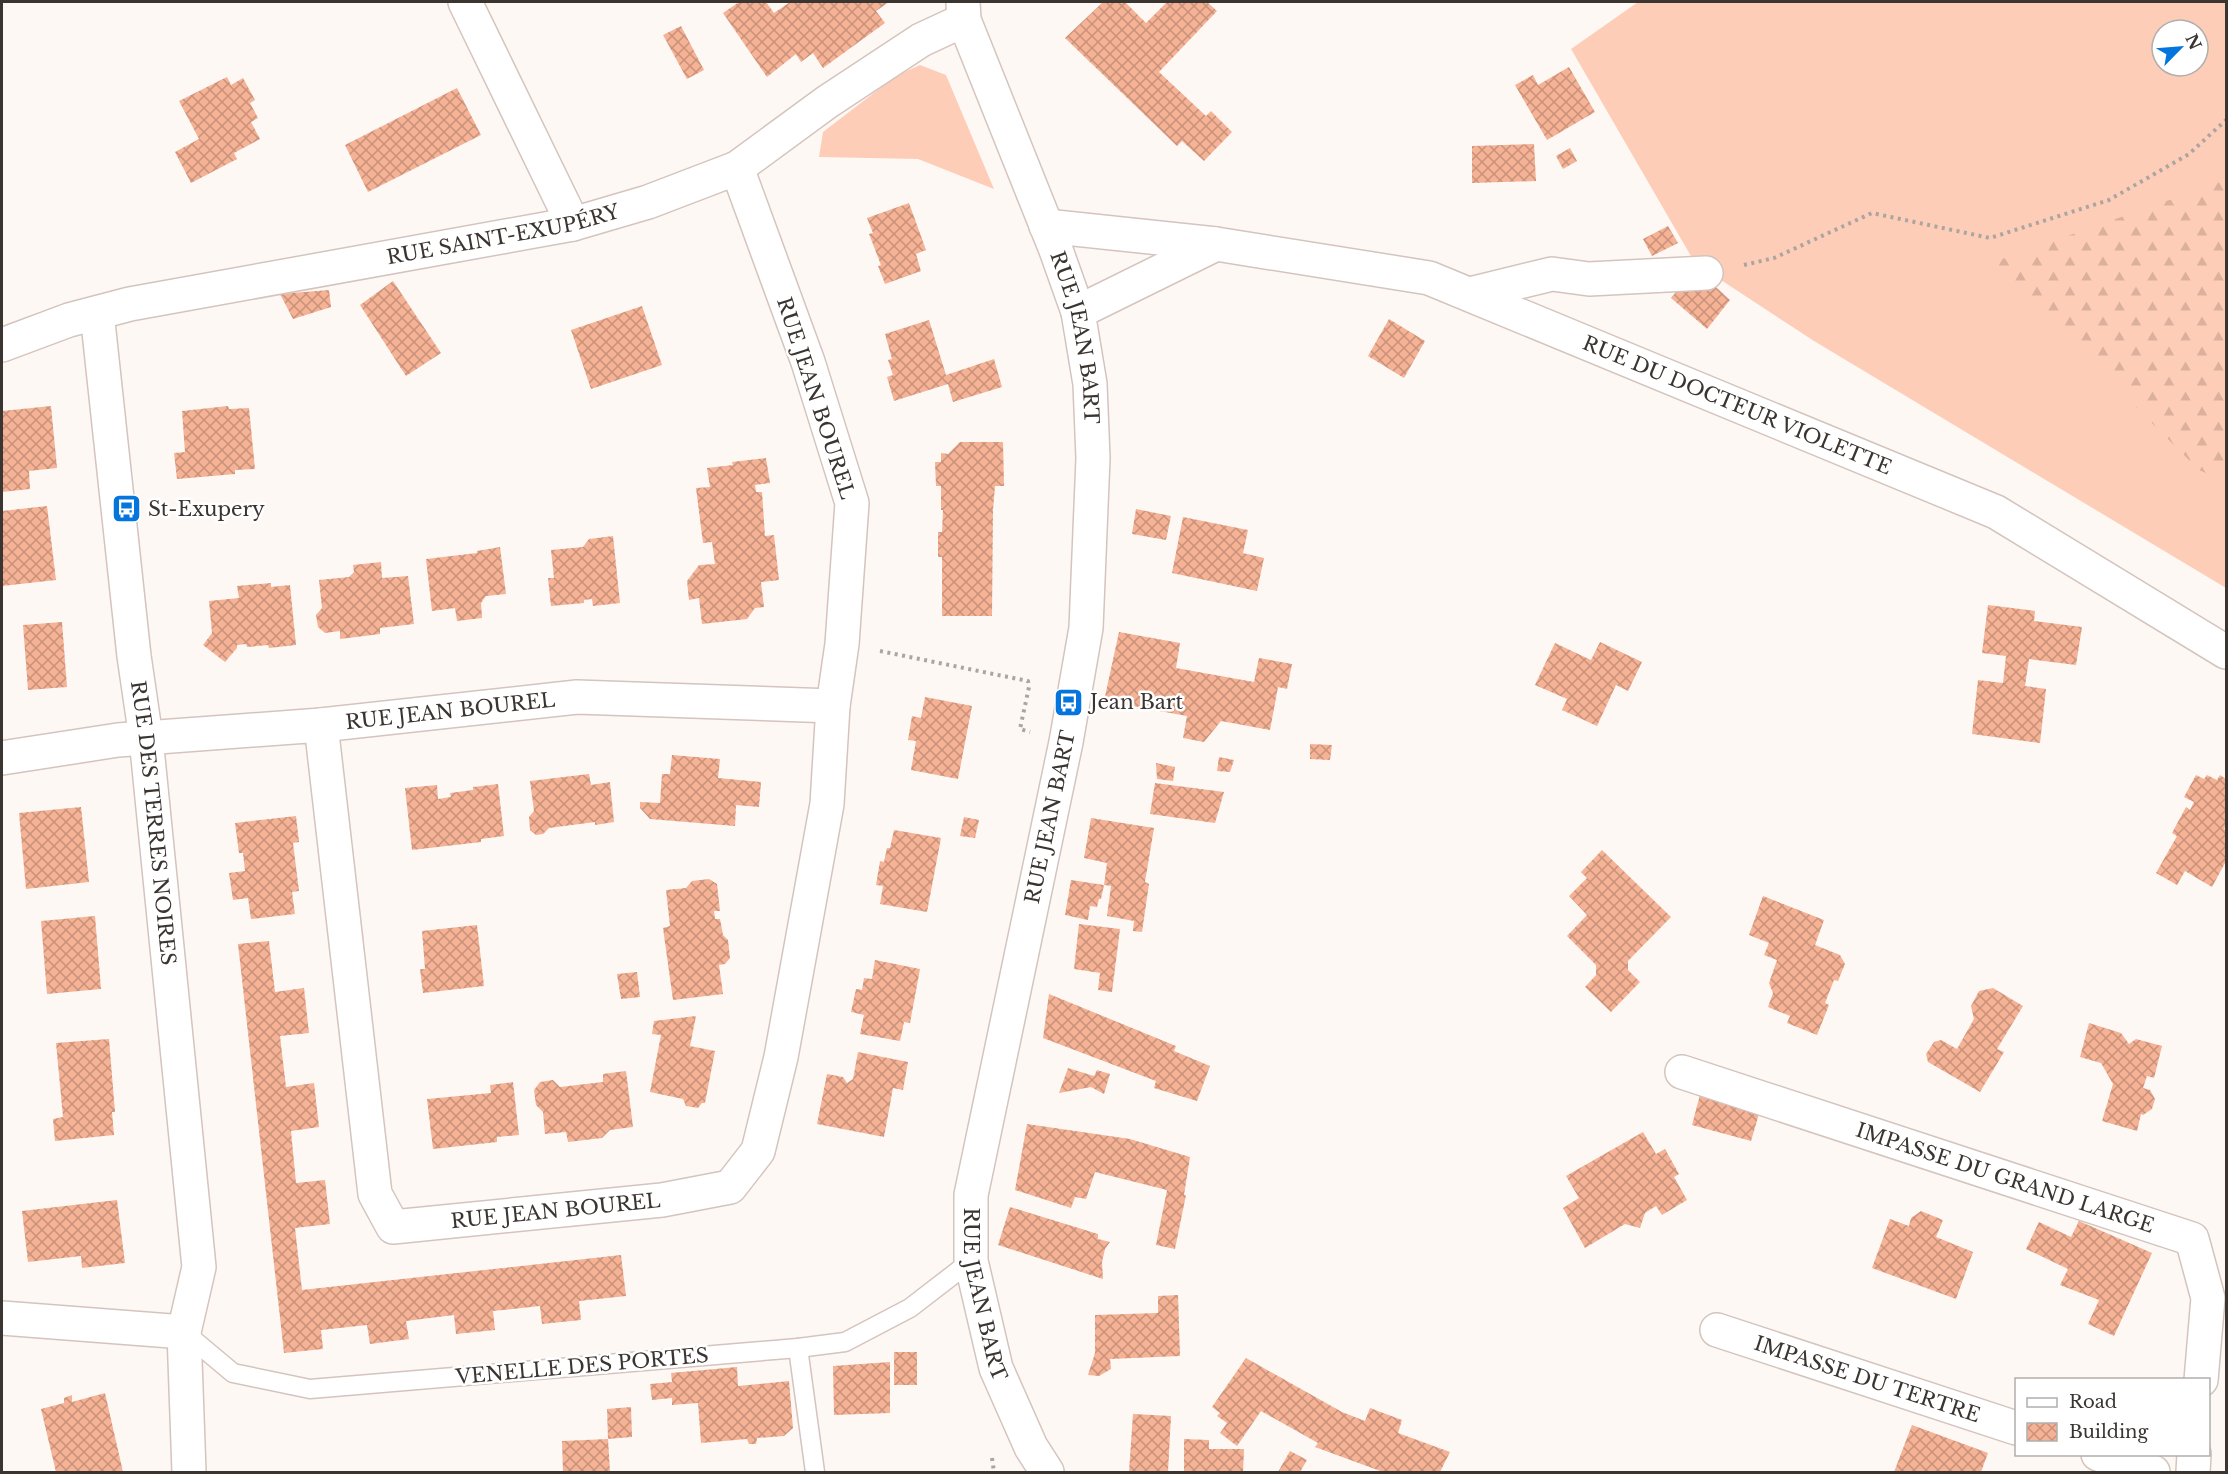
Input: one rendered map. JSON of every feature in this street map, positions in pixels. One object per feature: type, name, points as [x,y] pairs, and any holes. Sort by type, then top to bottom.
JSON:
[{"type":"street","points":[[465,2],[573,224]]},
{"type":"street","name":"RUE SAINT-EXUPÉRY","points":[[2,345],[69,320],[130,304],[573,224],[648,202],[737,168],[827,102],[963,11]]},
{"type":"street","name":"RUE JEAN BART","points":[[963,11],[1078,312],[1090,384],[1093,458],[1086,628],[1066,742],[971,1195],[971,1261],[996,1368],[1031,1447],[1047,1473]]},
{"type":"street","name":"RUE JEAN BOUREL","points":[[321,725],[375,1194],[393,1227],[662,1200],[730,1187],[758,1151],[781,1057],[827,804],[833,706],[842,644],[852,503],[808,362],[737,168]]},
{"type":"street","name":"RUE DU DOCTEUR VIOLETTE","points":[[1046,226],[1215,244],[1429,278],[1996,512],[2226,652]]},
{"type":"street","points":[[1078,312],[1215,244]]},
{"type":"street","points":[[1470,294],[1552,274],[1589,279],[1706,273]]},
{"type":"street","name":"RUE DES TERRES NOIRES","points":[[97,313],[134,656],[146,738],[199,1268],[184,1332],[189,1473]]},
{"type":"street","name":"RUE JEAN BOUREL","points":[[2,758],[118,740],[321,725],[577,697],[833,706]]},
{"type":"street","name":"IMPASSE DU GRAND LARGE","points":[[1682,1072],[2192,1239],[2208,1298],[2201,1378]]},
{"type":"street","points":[[2,1318],[184,1332]]},
{"type":"street","name":"IMPASSE DU TERTRE","points":[[1717,1330],[2015,1428]]},
{"type":"street","points":[[2101,1456],[2153,1473]]},
{"type":"street","points":[[2193,1473],[2194,1456]]},
{"type":"lane","name":"VENELLE DES PORTES","points":[[184,1332],[234,1373],[310,1389],[798,1348],[845,1342],[910,1308],[971,1261]]},
{"type":"lane","points":[[798,1348],[815,1473]]},
{"type":"path","points":[[1706,273],[1774,258],[1872,213],[1990,238],[2109,200],[2189,154],[2226,120]]},
{"type":"path","points":[[842,644],[1028,681]]},
{"type":"green space","points":[[1638,2],[2226,2],[2226,588],[1814,341],[1695,263],[1571,49]]},
{"type":"green space","points":[[920,65],[946,75],[994,189],[918,159],[819,157],[823,132],[896,76]]},
{"type":"green space","points":[[2226,180],[2226,482],[2199,470],[1991,263]]},
{"type":"building","points":[[739,2],[766,2],[774,13],[790,2],[889,2],[876,11],[885,23],[823,68],[813,53],[801,62],[796,54],[767,77],[723,13]]},
{"type":"building","points":[[1103,2],[1125,2],[1146,23],[1167,2],[1207,2],[1217,11],[1159,72],[1206,116],[1211,111],[1232,132],[1204,161],[1182,141],[1177,146],[1065,38]]},
{"type":"building","points":[[681,26],[704,70],[687,79],[663,35]]},
{"type":"building","points":[[1569,67],[1595,112],[1547,140],[1515,85],[1533,75],[1538,85]]},
{"type":"building","points":[[227,77],[231,85],[243,78],[255,100],[250,103],[258,118],[251,122],[260,139],[234,153],[237,159],[191,183],[175,152],[199,139],[179,101]]},
{"type":"building","points":[[457,88],[481,135],[368,192],[345,145]]},
{"type":"building","points":[[1534,144],[1536,181],[1472,183],[1472,146]]},
{"type":"building","points":[[1570,148],[1577,161],[1563,169],[1556,156]]},
{"type":"building","points":[[909,203],[926,250],[916,254],[921,271],[885,284],[878,266],[881,265],[869,234],[873,233],[867,218]]},
{"type":"building","points":[[1668,226],[1678,243],[1652,256],[1643,239]]},
{"type":"building","points":[[1705,277],[1730,300],[1707,329],[1671,298],[1676,292],[1672,288]]},
{"type":"building","points":[[393,281],[441,353],[406,376],[360,305]]},
{"type":"building","points":[[329,290],[331,307],[293,319],[280,294]]},
{"type":"building","points":[[642,306],[662,365],[591,389],[571,330]]},
{"type":"building","points":[[1389,319],[1425,341],[1404,378],[1368,356]]},
{"type":"building","points":[[929,320],[946,375],[994,359],[1002,387],[953,402],[948,384],[894,401],[887,377],[893,375],[888,360],[892,359],[885,334]]},
{"type":"building","points":[[51,406],[57,468],[29,471],[30,489],[2,492],[2,411]]},
{"type":"building","points":[[228,406],[229,409],[249,408],[255,469],[235,470],[235,474],[177,479],[174,453],[185,452],[182,411]]},
{"type":"building","points":[[960,442],[1003,442],[1004,486],[995,486],[993,510],[992,616],[942,616],[942,557],[938,557],[938,532],[942,532],[943,510],[941,510],[941,486],[936,486],[935,462],[941,462],[941,453],[948,454]]},
{"type":"building","points":[[766,458],[770,483],[755,485],[756,492],[762,492],[765,536],[774,535],[779,580],[761,582],[764,607],[755,608],[747,619],[702,624],[699,598],[689,600],[687,581],[699,565],[715,564],[712,542],[703,543],[696,488],[710,487],[707,468]]},
{"type":"building","points":[[47,506],[56,580],[2,586],[2,511]]},
{"type":"building","points":[[1136,509],[1171,516],[1166,540],[1132,534]]},
{"type":"building","points":[[1183,517],[1248,530],[1243,553],[1264,558],[1257,591],[1172,573]]},
{"type":"building","points":[[613,536],[620,603],[593,606],[592,599],[584,600],[584,603],[551,606],[548,578],[554,578],[551,550],[583,547],[589,539]]},
{"type":"building","points":[[500,547],[506,594],[486,596],[481,603],[482,618],[457,621],[455,608],[432,611],[426,559],[477,553],[477,551]]},
{"type":"building","points":[[381,562],[382,578],[408,576],[414,624],[380,628],[380,634],[340,639],[340,631],[325,633],[318,627],[316,615],[322,608],[319,580],[349,577],[354,572],[353,565]]},
{"type":"building","points":[[271,583],[271,587],[290,585],[296,645],[269,648],[268,645],[247,647],[246,644],[237,645],[225,662],[203,645],[212,633],[209,601],[239,598],[237,586]]},
{"type":"building","points":[[1988,605],[2035,611],[2034,621],[2082,627],[2076,665],[2029,659],[2025,686],[2046,689],[2040,743],[1972,734],[1978,680],[2003,683],[2006,656],[1982,653]]},
{"type":"building","points":[[62,622],[67,687],[28,690],[23,625]]},
{"type":"building","points":[[1119,632],[1180,643],[1176,668],[1254,682],[1259,658],[1292,664],[1287,689],[1278,687],[1270,730],[1221,721],[1204,742],[1183,738],[1187,716],[1104,701]]},
{"type":"building","points":[[1600,642],[1642,662],[1628,691],[1616,685],[1597,726],[1562,710],[1567,699],[1535,685],[1555,643],[1591,660]]},
{"type":"building","points":[[925,697],[972,706],[958,779],[911,770],[916,741],[908,740],[912,716],[921,718]]},
{"type":"building","points":[[1310,744],[1332,745],[1330,760],[1310,759]]},
{"type":"building","points":[[672,755],[720,759],[718,778],[761,782],[759,807],[736,805],[735,826],[650,819],[640,808],[640,802],[660,803],[662,774],[670,774]]},
{"type":"building","points":[[1219,757],[1234,760],[1230,772],[1217,771]]},
{"type":"building","points":[[1156,763],[1175,767],[1173,781],[1157,779]]},
{"type":"building","points":[[589,774],[591,785],[610,782],[614,822],[549,828],[543,834],[536,835],[530,830],[529,817],[534,811],[530,781]]},
{"type":"building","points":[[2196,775],[2204,779],[2207,775],[2217,780],[2220,775],[2226,779],[2226,825],[2224,829],[2226,830],[2226,863],[2212,887],[2185,871],[2177,885],[2156,873],[2177,836],[2172,833],[2186,807],[2190,810],[2194,802],[2184,797]]},
{"type":"building","points":[[1155,783],[1224,792],[1215,823],[1150,814]]},
{"type":"building","points":[[498,784],[504,836],[481,839],[481,842],[412,850],[405,788],[437,785],[438,799],[451,797],[450,793],[473,790],[473,787]]},
{"type":"building","points":[[81,807],[89,882],[26,889],[19,813]]},
{"type":"building","points":[[296,816],[299,842],[293,843],[299,891],[292,892],[295,914],[251,919],[248,898],[233,900],[229,873],[245,871],[243,853],[239,853],[235,823]]},
{"type":"building","points":[[964,817],[979,820],[975,838],[960,836]]},
{"type":"building","points":[[1091,818],[1154,828],[1145,882],[1149,884],[1142,932],[1133,931],[1134,921],[1107,916],[1111,886],[1104,885],[1107,863],[1084,858]]},
{"type":"building","points":[[894,830],[941,838],[927,912],[880,904],[883,886],[876,885],[880,861],[884,862]]},
{"type":"building","points":[[1602,850],[1671,917],[1628,961],[1628,970],[1640,982],[1611,1012],[1585,987],[1596,975],[1596,965],[1567,936],[1587,915],[1569,896],[1587,878],[1581,872]]},
{"type":"building","points":[[709,879],[717,884],[720,911],[714,911],[715,919],[720,919],[723,935],[728,940],[730,958],[725,964],[719,965],[723,994],[673,1000],[663,928],[670,926],[666,890],[686,888],[692,881]]},
{"type":"building","points":[[1071,880],[1104,885],[1097,907],[1090,906],[1088,920],[1065,915]]},
{"type":"building","points":[[1763,896],[1824,920],[1815,945],[1840,955],[1845,964],[1838,981],[1834,980],[1825,1003],[1829,1005],[1817,1035],[1787,1023],[1790,1016],[1768,1007],[1773,993],[1769,983],[1777,960],[1764,955],[1769,943],[1749,935]]},
{"type":"building","points":[[95,916],[101,989],[47,994],[41,921]]},
{"type":"building","points":[[1079,924],[1120,929],[1112,992],[1098,990],[1100,973],[1074,969]]},
{"type":"building","points":[[477,925],[484,986],[423,993],[420,969],[425,969],[422,931]]},
{"type":"building","points":[[269,941],[275,992],[304,988],[309,1033],[280,1036],[286,1087],[314,1083],[319,1127],[291,1131],[296,1183],[325,1180],[330,1224],[295,1228],[302,1290],[621,1255],[626,1296],[579,1301],[581,1320],[542,1324],[540,1306],[493,1311],[495,1330],[456,1334],[454,1315],[406,1321],[409,1339],[370,1344],[367,1325],[321,1330],[323,1349],[284,1353],[238,944]]},
{"type":"building","points":[[875,960],[920,969],[910,1023],[904,1022],[900,1041],[860,1034],[864,1015],[851,1012],[856,989],[862,990],[864,978],[872,979]]},
{"type":"building","points":[[637,972],[640,997],[621,999],[617,974]]},
{"type":"building","points":[[1993,988],[2023,1006],[1997,1049],[2004,1052],[1980,1092],[1928,1062],[1926,1054],[1934,1042],[1941,1040],[1957,1049],[1974,1019],[1971,1006],[1979,991]]},
{"type":"building","points":[[1049,994],[1176,1046],[1174,1051],[1210,1066],[1197,1101],[1154,1088],[1156,1081],[1043,1038]]},
{"type":"building","points":[[696,1016],[690,1046],[715,1051],[705,1103],[698,1108],[686,1106],[683,1099],[650,1092],[661,1035],[652,1034],[654,1021]]},
{"type":"building","points":[[2089,1023],[2121,1033],[2129,1044],[2136,1039],[2162,1046],[2154,1078],[2147,1076],[2143,1088],[2150,1090],[2155,1099],[2152,1109],[2141,1114],[2137,1131],[2102,1121],[2113,1084],[2101,1063],[2080,1057]]},
{"type":"building","points":[[109,1039],[115,1112],[112,1112],[114,1135],[55,1141],[53,1119],[63,1117],[56,1043]]},
{"type":"building","points":[[858,1052],[908,1062],[903,1090],[893,1088],[884,1137],[817,1124],[827,1074],[843,1077],[847,1083],[853,1079]]},
{"type":"building","points":[[1068,1068],[1094,1076],[1097,1070],[1110,1074],[1104,1094],[1091,1087],[1059,1093]]},
{"type":"building","points":[[626,1071],[633,1127],[610,1130],[602,1138],[568,1142],[566,1132],[545,1134],[543,1112],[536,1105],[534,1090],[540,1082],[553,1080],[560,1087],[603,1082],[603,1074]]},
{"type":"building","points":[[513,1082],[519,1135],[497,1137],[497,1142],[433,1149],[427,1099],[491,1093],[490,1085]]},
{"type":"building","points":[[1701,1091],[1761,1107],[1751,1141],[1692,1125]]},
{"type":"building","points":[[1027,1124],[1130,1139],[1190,1157],[1184,1195],[1186,1195],[1175,1249],[1156,1245],[1167,1190],[1095,1172],[1086,1199],[1075,1197],[1071,1208],[1015,1190]]},
{"type":"building","points":[[1643,1132],[1656,1154],[1665,1149],[1679,1174],[1674,1177],[1687,1200],[1662,1215],[1656,1206],[1645,1213],[1640,1228],[1625,1224],[1585,1248],[1563,1208],[1579,1198],[1566,1176]]},
{"type":"building","points":[[117,1200],[125,1263],[82,1268],[81,1256],[28,1262],[22,1211]]},
{"type":"building","points":[[1010,1207],[1098,1234],[1098,1239],[1110,1242],[1105,1249],[1102,1262],[1103,1279],[998,1245]]},
{"type":"building","points":[[1921,1211],[1943,1220],[1936,1237],[1973,1252],[1956,1299],[1872,1268],[1890,1219],[1909,1226],[1911,1218]]},
{"type":"building","points":[[2079,1221],[2152,1253],[2114,1336],[2088,1324],[2099,1300],[2060,1285],[2068,1269],[2026,1249],[2039,1222],[2071,1237]]},
{"type":"building","points":[[1178,1295],[1180,1356],[1110,1359],[1111,1369],[1099,1376],[1088,1375],[1095,1353],[1095,1315],[1158,1313],[1158,1296]]},
{"type":"building","points":[[894,1352],[917,1352],[917,1385],[894,1385]]},
{"type":"building","points":[[1246,1358],[1342,1412],[1365,1421],[1370,1408],[1402,1420],[1398,1433],[1450,1452],[1440,1472],[1383,1472],[1315,1447],[1318,1443],[1261,1411],[1237,1446],[1220,1433],[1227,1423],[1217,1416],[1220,1413],[1212,1407]]},
{"type":"building","points":[[890,1362],[890,1413],[834,1415],[833,1366]]},
{"type":"building","points":[[737,1367],[738,1386],[789,1381],[793,1428],[784,1436],[757,1438],[756,1444],[749,1444],[747,1439],[701,1443],[698,1403],[672,1405],[672,1398],[652,1400],[650,1384],[672,1382],[671,1373]]},
{"type":"building","points":[[105,1393],[123,1472],[56,1472],[41,1409],[64,1403],[64,1398],[72,1395],[72,1402]]},
{"type":"building","points":[[631,1407],[632,1437],[608,1439],[607,1409]]},
{"type":"building","points":[[1133,1414],[1171,1416],[1168,1472],[1129,1472]]},
{"type":"building","points":[[1912,1425],[1988,1453],[1981,1472],[1894,1472]]},
{"type":"building","points":[[608,1439],[610,1472],[563,1472],[562,1441]]},
{"type":"building","points":[[1184,1439],[1209,1440],[1209,1449],[1244,1449],[1243,1472],[1184,1472]]},
{"type":"building","points":[[1290,1451],[1307,1460],[1300,1472],[1278,1472]]},
{"type":"place","name":"St-Exupery","points":[[127,509]]},
{"type":"place","name":"Jean Bart","points":[[1069,702]]}]
